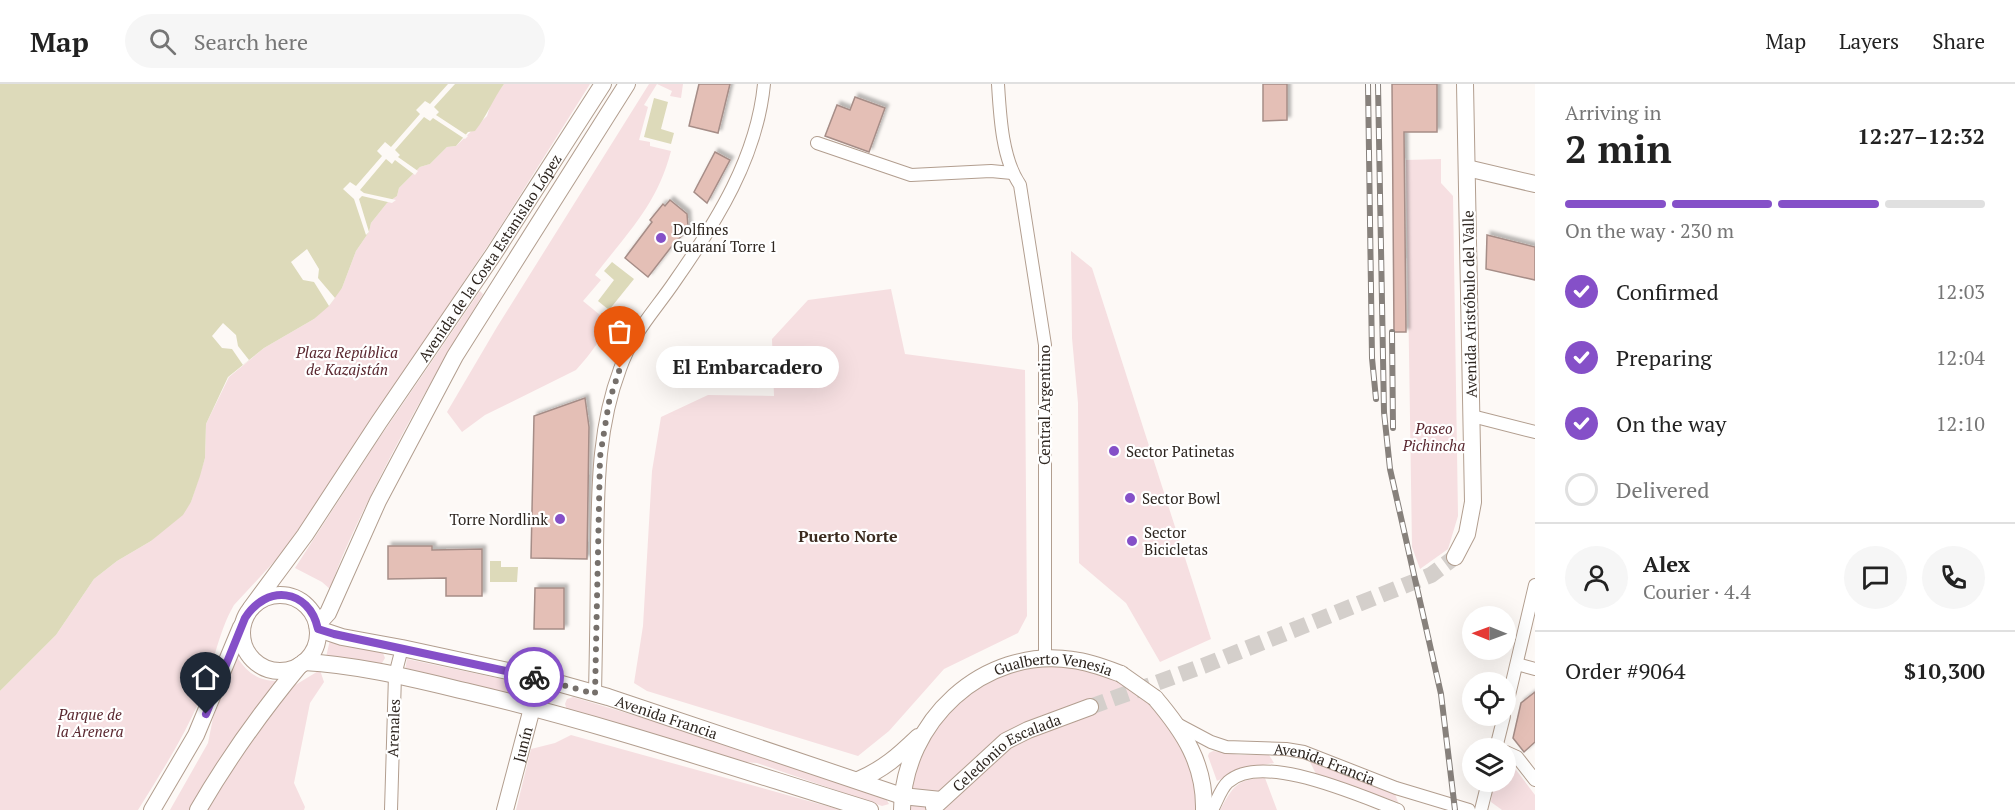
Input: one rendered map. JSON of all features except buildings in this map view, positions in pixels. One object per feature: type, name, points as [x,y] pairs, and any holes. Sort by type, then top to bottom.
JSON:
[{"type":"main road","name":"Avenida de la Costa Estanislao López","points":[[152,810],[196,735],[248,613],[305,535],[493,255],[603,84]]},
{"type":"main road","name":"Avenida de la Costa Estanislao López","points":[[318,627],[328,613],[378,501],[455,357],[627,84]]},
{"type":"main road","name":"Avenida Aristóbulo del Valle","points":[[1455,557],[1467,534],[1473,502],[1465,84]]},
{"type":"main road","points":[[1467,168],[1535,184]]},
{"type":"main road","points":[[198,810],[230,757],[274,697],[302,664],[315,647],[318,627],[312,612],[303,602],[290,596],[276,595],[262,599],[248,613],[242,632],[244,645],[251,657],[261,666],[274,670],[302,664]]},
{"type":"main road","name":"Avenida Francia","points":[[318,627],[342,637],[540,678],[858,780],[902,803],[936,805]]},
{"type":"main road","name":"Gualberto Venesia","points":[[902,803],[904,783],[915,749],[925,730],[942,707],[964,688],[989,673],[1016,663],[1045,659],[1071,659],[1096,665],[1121,675],[1155,698],[1179,725],[1192,748],[1200,774],[1204,810]]},
{"type":"main road","name":"Avenida Francia","points":[[302,664],[334,664],[395,675],[533,707],[870,810]]},
{"type":"main road","name":"Junín","points":[[505,810],[540,678]]},
{"type":"main road","points":[[571,718],[558,707],[557,699],[559,694],[565,690],[578,689]]},
{"type":"main road","name":"Celedonio Escalada","points":[[936,805],[1006,741],[1028,730],[1090,707]]},
{"type":"main road","points":[[858,780],[879,771],[894,761],[925,730]]},
{"type":"street","points":[[595,694],[598,493],[600,457],[609,402],[620,368],[637,332],[675,281],[734,186],[753,143],[764,84]]},
{"type":"street","name":"Central Argentino","points":[[998,84],[1000,119],[1012,173],[1020,185],[1045,345],[1045,659]]},
{"type":"street","points":[[818,143],[911,175],[991,171],[1012,173]]},
{"type":"street","points":[[1472,416],[1535,432]]},
{"type":"street","points":[[1515,672],[1535,585]]},
{"type":"street","name":"Arenales","points":[[391,810],[395,675],[402,648]]},
{"type":"street","points":[[1517,664],[1535,669]]},
{"type":"street","name":"Avenida Francia","points":[[1179,725],[1211,742],[1226,747],[1286,749],[1304,752],[1396,788],[1469,810]]},
{"type":"street","points":[[1516,757],[1535,780]]},
{"type":"street","name":"Avenida Francia","points":[[1212,810],[1226,783],[1238,775],[1279,771],[1313,780],[1398,810]]},
{"type":"street","points":[[1481,810],[1486,792]]},
{"type":"green space","name":"Parque de la Arenera","points":[[504,84],[590,84],[495,235],[284,551],[234,605],[194,712],[172,755],[138,810],[0,810],[0,691],[56,635],[94,579],[117,561],[151,541],[191,502],[205,458],[206,424],[229,377],[264,348],[314,319],[342,288],[356,251],[369,232],[371,223],[387,203],[397,196],[399,188],[420,167],[430,164],[447,147],[456,146],[487,116],[492,100]]},
{"type":"green space","points":[[649,84],[657,84],[644,105],[648,107],[639,140],[650,142],[650,146],[671,151],[650,203],[595,275],[601,280],[583,301],[605,319],[611,312],[614,315],[602,337],[576,370],[485,415],[462,432],[447,412],[497,327]]},
{"type":"green space","points":[[657,84],[683,84],[681,98],[670,96],[672,91]]},
{"type":"green space","name":"Paseo Pichincha","points":[[1441,159],[1441,183],[1453,196],[1458,516],[1448,549],[1420,569],[1412,547],[1406,160]]},
{"type":"green space","points":[[1071,251],[1092,268],[1211,639],[1160,662],[1126,603],[1079,563],[1078,403],[1072,338]]},
{"type":"green space","points":[[891,289],[905,354],[1025,370],[1027,616],[1018,633],[944,669],[889,731],[858,756],[647,691],[634,683],[643,626],[652,471],[661,417],[708,395],[774,396],[772,339],[808,300]]},
{"type":"green space","points":[[480,291],[483,294],[429,386],[379,479],[346,547],[330,589],[322,582],[295,568],[374,446]]},
{"type":"green space","points":[[330,640],[345,646],[379,651],[385,658],[378,665],[326,657]]},
{"type":"green space","points":[[237,657],[254,675],[265,680],[278,681],[229,745],[191,810],[170,810],[208,743],[213,718]]},
{"type":"green space","points":[[407,659],[521,683],[527,688],[527,694],[524,698],[405,670]]},
{"type":"green space","points":[[1016,663],[1096,665],[1179,725],[1204,810],[902,810],[902,796],[942,707]]},
{"type":"green space","points":[[320,670],[324,682],[310,703],[294,783],[305,807],[304,810],[204,810],[240,754],[292,687]]},
{"type":"green space","points":[[573,697],[737,746],[757,756],[885,797],[889,804],[882,806],[757,763],[730,761],[567,710],[565,704],[567,699]]},
{"type":"green space","points":[[571,735],[841,810],[516,810],[531,749],[555,743]]},
{"type":"green space","points":[[1213,751],[1240,755],[1269,755],[1274,763],[1241,769],[1217,781],[1208,756]]},
{"type":"green space","points":[[1309,760],[1395,794],[1398,802],[1316,774]]},
{"type":"green space","points":[[1516,770],[1535,795],[1535,810],[1502,810],[1491,802],[1492,792],[1516,792]]},
{"type":"green space","points":[[1265,778],[1277,810],[1220,810],[1237,785],[1248,780]]},
{"type":"shaded area","points":[[0,84],[504,84],[475,131],[468,132],[456,146],[447,147],[430,164],[420,167],[399,188],[397,196],[387,203],[371,223],[369,232],[356,251],[342,288],[329,306],[314,319],[264,348],[228,377],[206,424],[205,458],[191,502],[183,515],[151,541],[117,561],[94,579],[56,635],[0,691]]},
{"type":"shaded area","points":[[654,98],[668,102],[661,129],[674,133],[671,144],[644,137]]},
{"type":"shaded area","points":[[612,262],[634,279],[609,310],[598,301],[614,280],[604,271]]},
{"type":"shaded area","points":[[490,561],[501,561],[501,567],[518,567],[517,582],[490,582]]},
{"type":"pier","points":[[448,84],[455,84],[434,107],[439,112],[436,115],[468,136],[465,139],[433,118],[430,121],[424,117],[395,150],[400,155],[398,157],[418,171],[415,175],[395,160],[392,164],[386,159],[360,190],[364,193],[396,200],[392,203],[362,196],[359,199],[369,232],[366,235],[354,199],[343,189],[350,182],[356,186],[382,156],[377,151],[385,142],[391,147],[420,114],[416,110],[425,101],[430,104]]},
{"type":"pier","points":[[307,249],[319,269],[318,278],[335,298],[329,306],[314,282],[303,280],[291,262]]},
{"type":"pier","points":[[223,323],[236,335],[238,346],[249,360],[243,365],[232,349],[222,348],[212,336]]},
{"type":"tunnel","points":[[1090,707],[1203,666],[1431,575],[1455,557]]},
{"type":"railway","points":[[1368,84],[1372,358],[1376,399]]},
{"type":"railway","points":[[1378,84],[1384,412],[1390,469],[1441,694],[1455,810]]},
{"type":"railway","points":[[1392,332],[1393,428]]},
{"type":"way so far","points":[[534,677],[595,694],[600,457],[609,402],[620,368]]},
{"type":"place","name":"Dolfines Guaraní Torre 1","points":[[661,238]]},
{"type":"place","name":"El Embarcadero","points":[[620,368]]},
{"type":"place","name":"Sector Patinetas","points":[[1114,451]]},
{"type":"place","name":"Sector Bowl","points":[[1130,498]]},
{"type":"place","name":"Torre Nordlink","points":[[560,519]]},
{"type":"place","name":"Sector Bicicletas","points":[[1132,541]]},
{"type":"district","name":"Puerto Norte","points":[[848,536]]},
{"type":"route","points":[[206,714],[245,618],[251,608],[262,599],[276,595],[290,596],[303,602],[312,612],[318,629],[342,637],[534,677]]},
{"type":"park label","name":"Plaza República de Kazajstán","points":[[347,360]]}]
